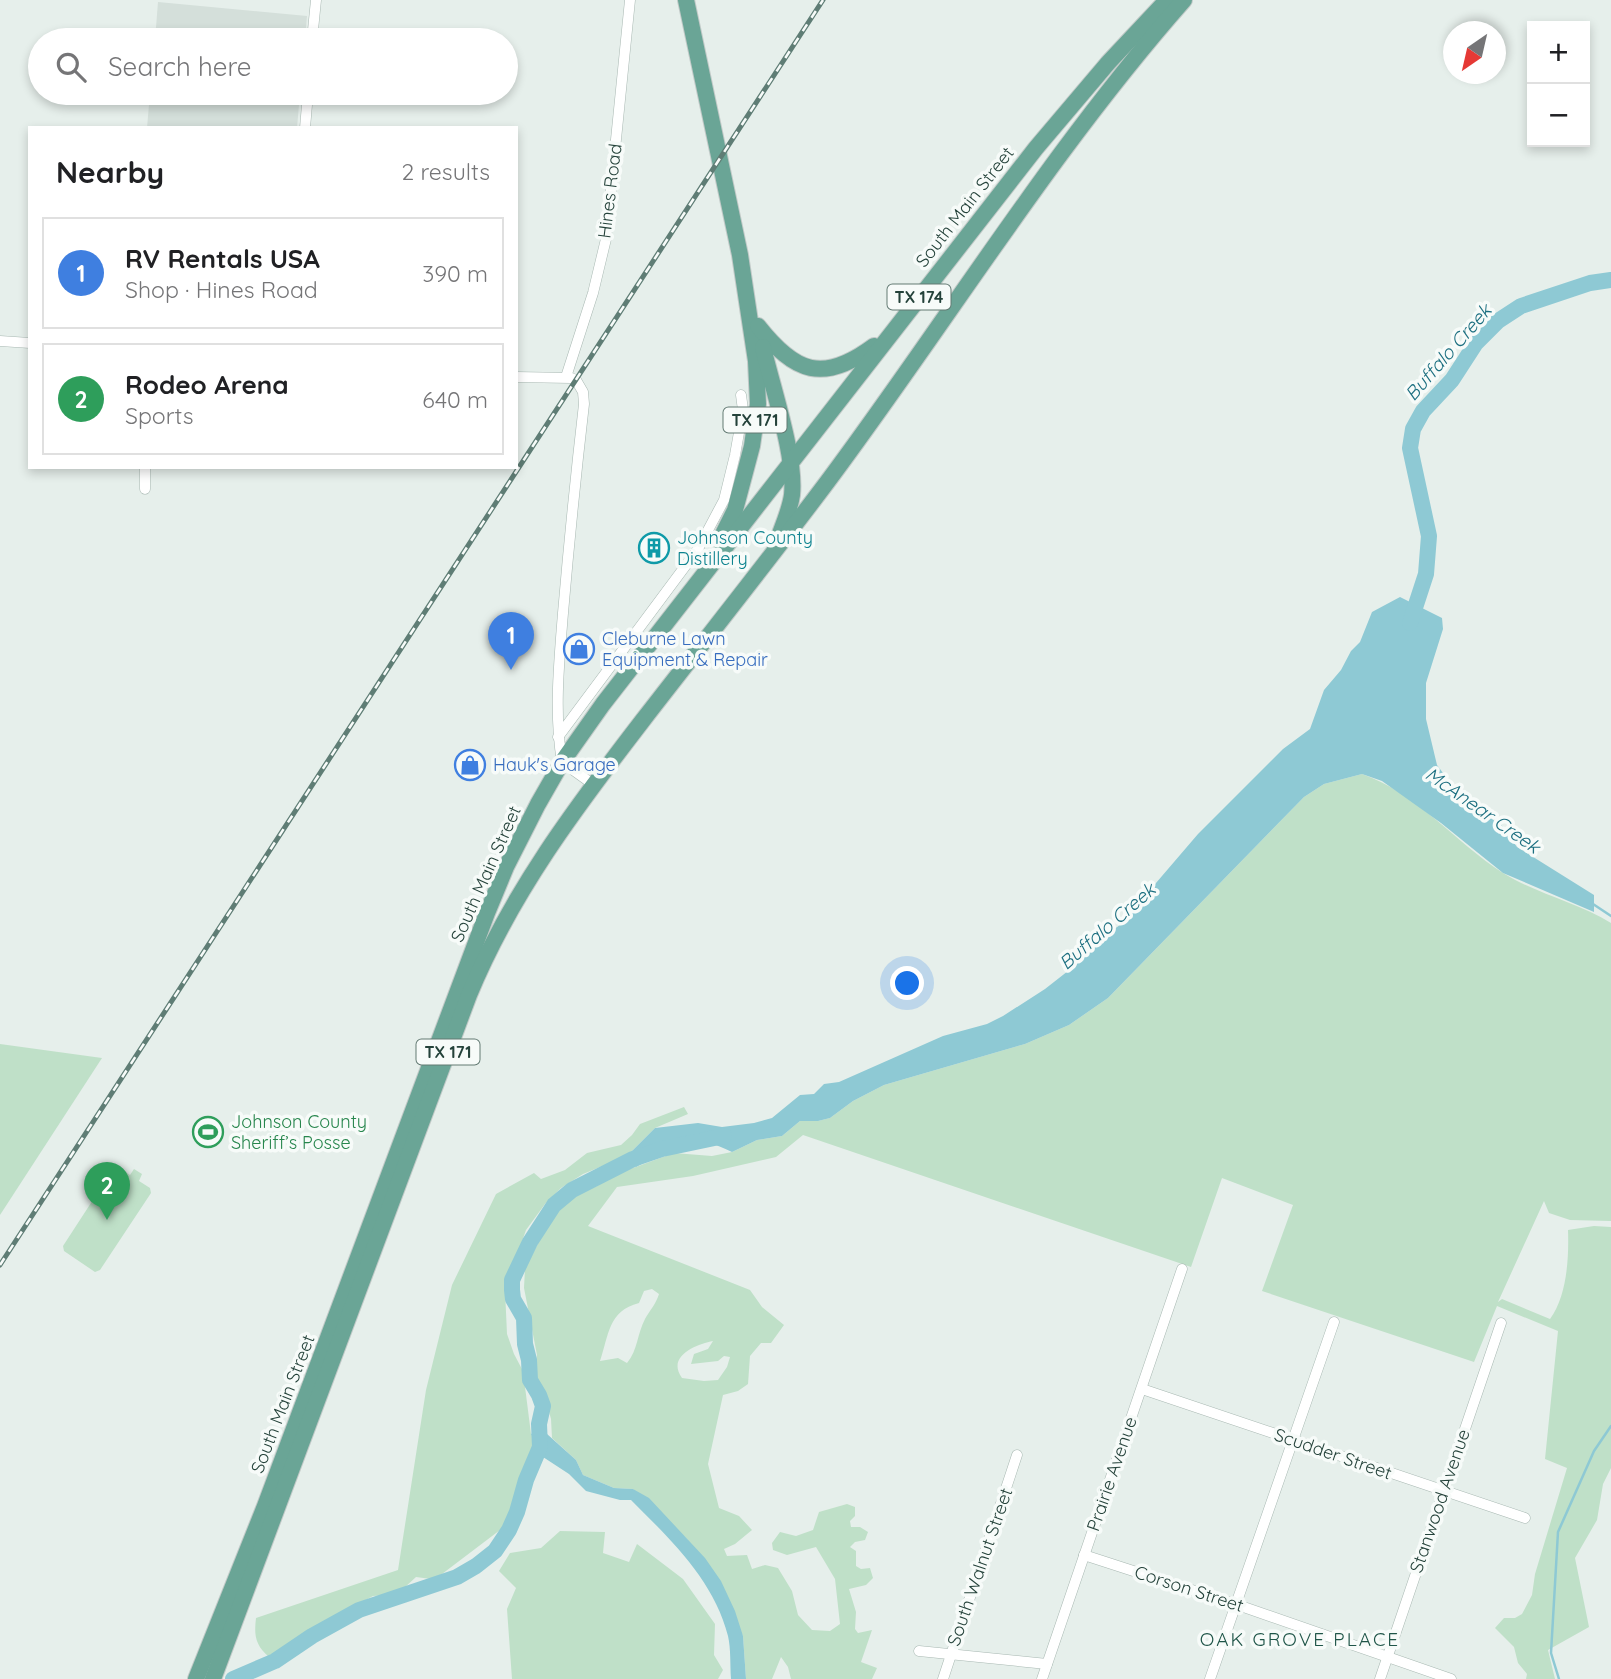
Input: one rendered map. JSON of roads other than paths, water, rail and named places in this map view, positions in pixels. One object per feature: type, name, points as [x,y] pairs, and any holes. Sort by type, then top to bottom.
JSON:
[{"type":"main road","name":"TX 171","points":[[686,0],[740,254],[756,361],[758,404],[752,446],[739,498],[701,577]]},
{"type":"main road","name":"South Main Street","points":[[411,1134],[501,879],[562,762],[617,685],[1036,148],[1108,62],[1167,0]]},
{"type":"main road","name":"South Main Street","points":[[212,1679],[230,1611],[265,1506],[411,1134],[495,937],[528,878],[593,785],[878,413],[1053,161],[1120,75],[1184,0]]},
{"type":"main road","name":"TX 171","points":[[740,254],[791,462],[792,493],[789,509],[774,552]]},
{"type":"main road","points":[[758,326],[784,356],[794,363],[818,368],[840,367],[855,360],[892,332]]},
{"type":"main road","name":"South Main Street","points":[[196,1679],[230,1611]]},
{"type":"street","points":[[313,28],[316,0]]},
{"type":"street","name":"Hines Road","points":[[566,377],[593,293],[606,239],[630,0]]},
{"type":"street","points":[[305,126],[307,105]]},
{"type":"street","points":[[0,341],[28,343]]},
{"type":"street","points":[[518,377],[566,377],[576,380],[583,392],[558,681],[558,737],[562,762],[593,785]]},
{"type":"street","points":[[558,737],[698,549],[724,500],[743,410],[741,395]]},
{"type":"street","points":[[145,469],[145,489]]},
{"type":"street","name":"Prairie Avenue","points":[[1042,1679],[1182,1269]]},
{"type":"street","points":[[1210,1679],[1334,1322]]},
{"type":"street","name":"Stanwood Avenue","points":[[1380,1679],[1501,1323]]},
{"type":"street","name":"Scudder Street","points":[[1142,1389],[1525,1518]]},
{"type":"street","name":"South Walnut Street","points":[[943,1679],[1017,1455]]},
{"type":"street","name":"Corson Street","points":[[1084,1555],[1451,1679]]},
{"type":"street","points":[[919,1651],[1046,1664]]},
{"type":"water","points":[[1400,597],[1442,618],[1443,629],[1426,683],[1426,719],[1437,765],[1473,806],[1502,826],[1517,847],[1594,895],[1594,912],[1503,873],[1441,823],[1382,781],[1362,774],[1324,784],[1304,797],[1108,998],[1069,1025],[1025,1044],[884,1085],[853,1101],[830,1118],[800,1121],[782,1136],[757,1140],[732,1152],[690,1140],[672,1146],[636,1167],[627,1156],[655,1128],[698,1123],[722,1127],[772,1118],[800,1095],[814,1094],[824,1084],[839,1082],[943,1036],[987,1024],[1045,989],[1068,971],[1085,949],[1120,925],[1198,834],[1283,749],[1310,729],[1324,690],[1360,642],[1372,612]]},
{"type":"water","points":[[539,1430],[576,1460],[583,1475],[614,1488],[633,1489],[649,1498],[705,1558],[721,1581],[735,1611],[743,1636],[746,1679],[731,1679],[729,1641],[721,1616],[689,1562],[631,1500],[620,1500],[586,1491],[569,1474],[543,1457],[531,1434]]},
{"type":"waterway","name":"Buffalo Creek","points":[[1410,623],[1426,574],[1429,536],[1410,448],[1413,429],[1423,411],[1452,380],[1476,343],[1498,321],[1521,306],[1590,283],[1611,280]]},
{"type":"waterway","name":"McAnear Creek","points":[[1593,904],[1611,916]]},
{"type":"waterway","name":"Buffalo Creek","points":[[233,1679],[275,1661],[312,1636],[359,1610],[457,1577],[495,1551],[517,1512],[526,1480],[540,1447],[539,1424],[543,1406],[530,1380],[524,1318],[513,1299],[512,1290],[512,1280],[530,1242],[554,1205],[572,1190],[633,1159],[662,1149],[724,1136]]},
{"type":"waterway","name":"McAnear Creek","points":[[1559,1679],[1551,1653],[1558,1532],[1594,1451],[1611,1426]]},
{"type":"railway","points":[[518,469],[823,0]]},
{"type":"railway","points":[[0,1265],[518,469]]},
{"type":"place","name":"Johnson County Distillery","points":[[654,548]]},
{"type":"place","name":"Cleburne Lawn Equipment & Repair","points":[[579,649]]},
{"type":"place","name":"RV Rentals USA","points":[[511,670]]},
{"type":"place","name":"Hauk's Garage","points":[[470,765]]},
{"type":"place","name":"Johnson County Sheriff’s Posse","points":[[208,1132]]},
{"type":"place","name":"Rodeo Arena","points":[[107,1220]]},
{"type":"district","name":"OAK GROVE PLACE","points":[[1300,1639]]}]
